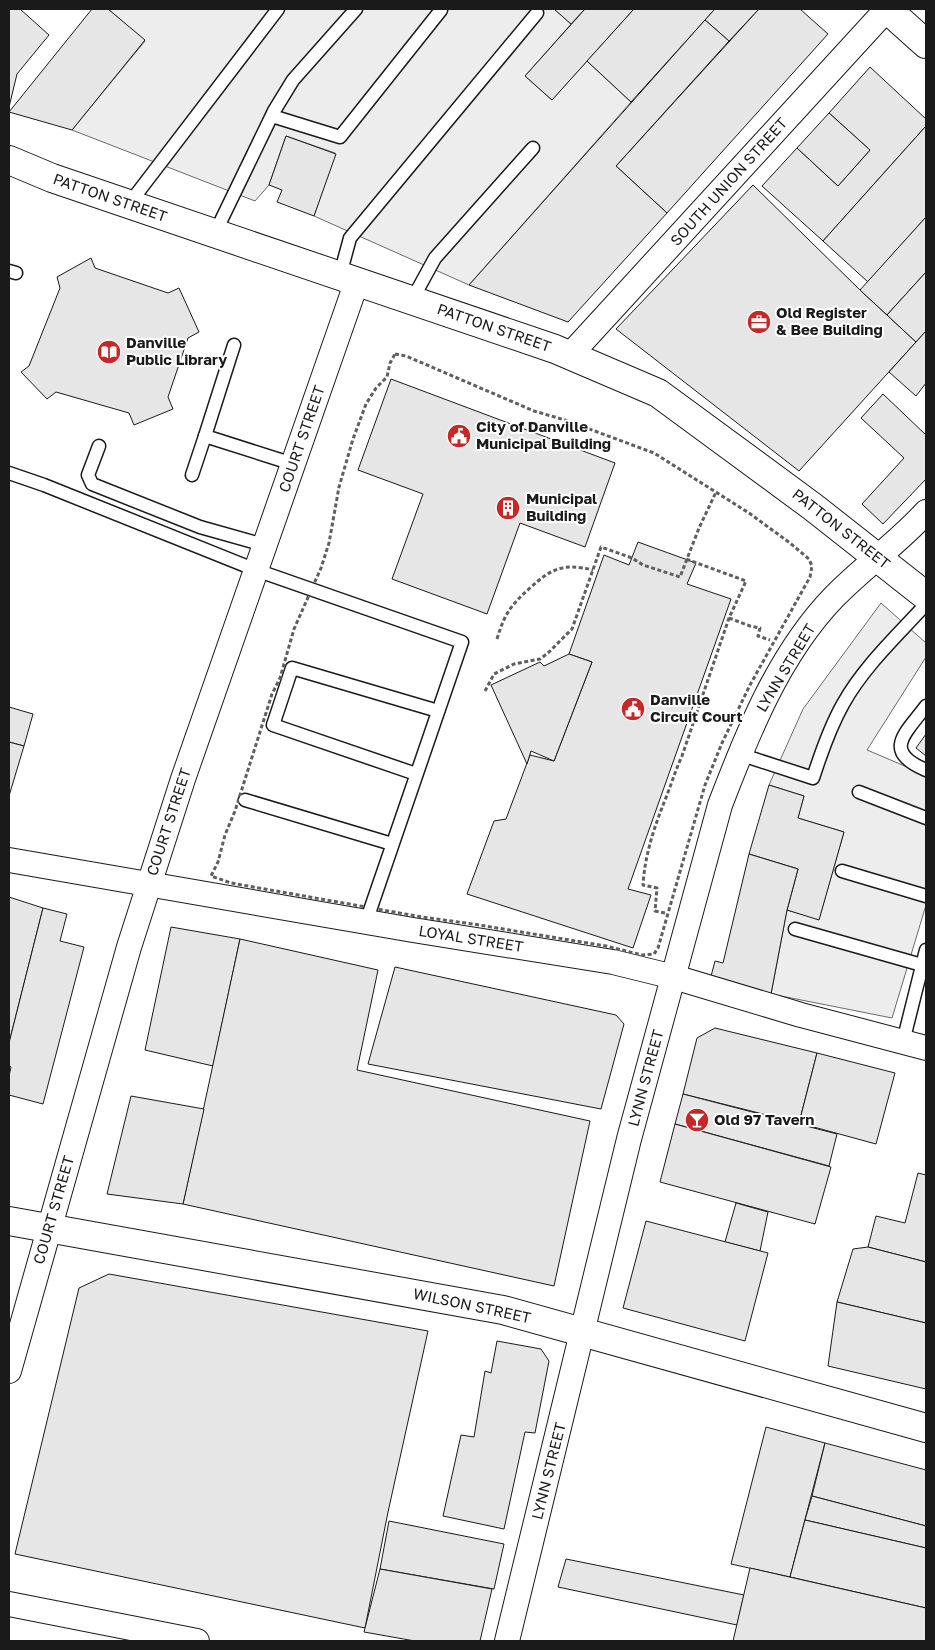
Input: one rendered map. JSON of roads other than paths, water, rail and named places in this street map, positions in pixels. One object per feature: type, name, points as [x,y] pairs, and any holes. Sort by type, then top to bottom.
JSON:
[{"type":"main road","points":[[887,9],[926,44]]},
{"type":"main road","name":"PATTON STREET","points":[[9,160],[52,178],[570,355],[658,392],[813,507],[926,596]]},
{"type":"main road","name":"WILSON STREET","points":[[9,1221],[503,1310],[926,1428]]},
{"type":"street","name":"SOUTH UNION STREET","points":[[570,355],[887,9]]},
{"type":"street","name":"COURT STREET","points":[[9,1372],[129,947],[183,779],[293,464],[348,278]]},
{"type":"street","name":"LYNN STREET","points":[[508,1641],[629,1139],[720,805],[739,754],[768,693],[803,634],[834,598],[877,557],[906,534],[926,512]]},
{"type":"street","name":"LOYAL STREET","points":[[9,860],[149,885],[368,915],[613,962],[674,977],[800,1015],[926,1048]]},
{"type":"street","points":[[9,1604],[197,1641]]},
{"type":"lane","points":[[129,204],[278,9]]},
{"type":"lane","points":[[215,233],[272,116],[293,80],[356,9]]},
{"type":"lane","points":[[272,116],[340,137],[440,9]]},
{"type":"lane","points":[[348,278],[350,238],[537,13]]},
{"type":"lane","points":[[412,300],[435,258],[533,148]]},
{"type":"lane","points":[[192,475],[234,345]]},
{"type":"lane","points":[[205,436],[293,464]]},
{"type":"lane","points":[[99,446],[88,475],[92,484],[200,527],[264,545]]},
{"type":"lane","points":[[9,473],[44,485],[256,570],[462,642],[368,915]]},
{"type":"lane","points":[[739,754],[813,778],[821,750],[843,703],[869,666],[926,604]]},
{"type":"lane","points":[[416,774],[273,725],[292,668],[438,711]]},
{"type":"lane","points":[[926,706],[901,739],[899,746],[913,764],[926,770]]},
{"type":"lane","points":[[859,792],[926,818]]},
{"type":"lane","points":[[245,800],[392,844]]},
{"type":"lane","points":[[842,871],[926,896]]},
{"type":"lane","points":[[795,929],[922,965]]},
{"type":"lane","points":[[902,1042],[926,950]]},
{"type":"place","name":"Old Register & Bee Building","points":[[759,322]]},
{"type":"place","name":"Danville Public Library","points":[[109,352]]},
{"type":"place","name":"City of Danville Municipal Building","points":[[459,436]]},
{"type":"place","name":"Municipal Building","points":[[508,508]]},
{"type":"place","name":"Danville Circuit Court","points":[[633,709]]},
{"type":"place","name":"Old 97 Tavern","points":[[697,1120]]}]
